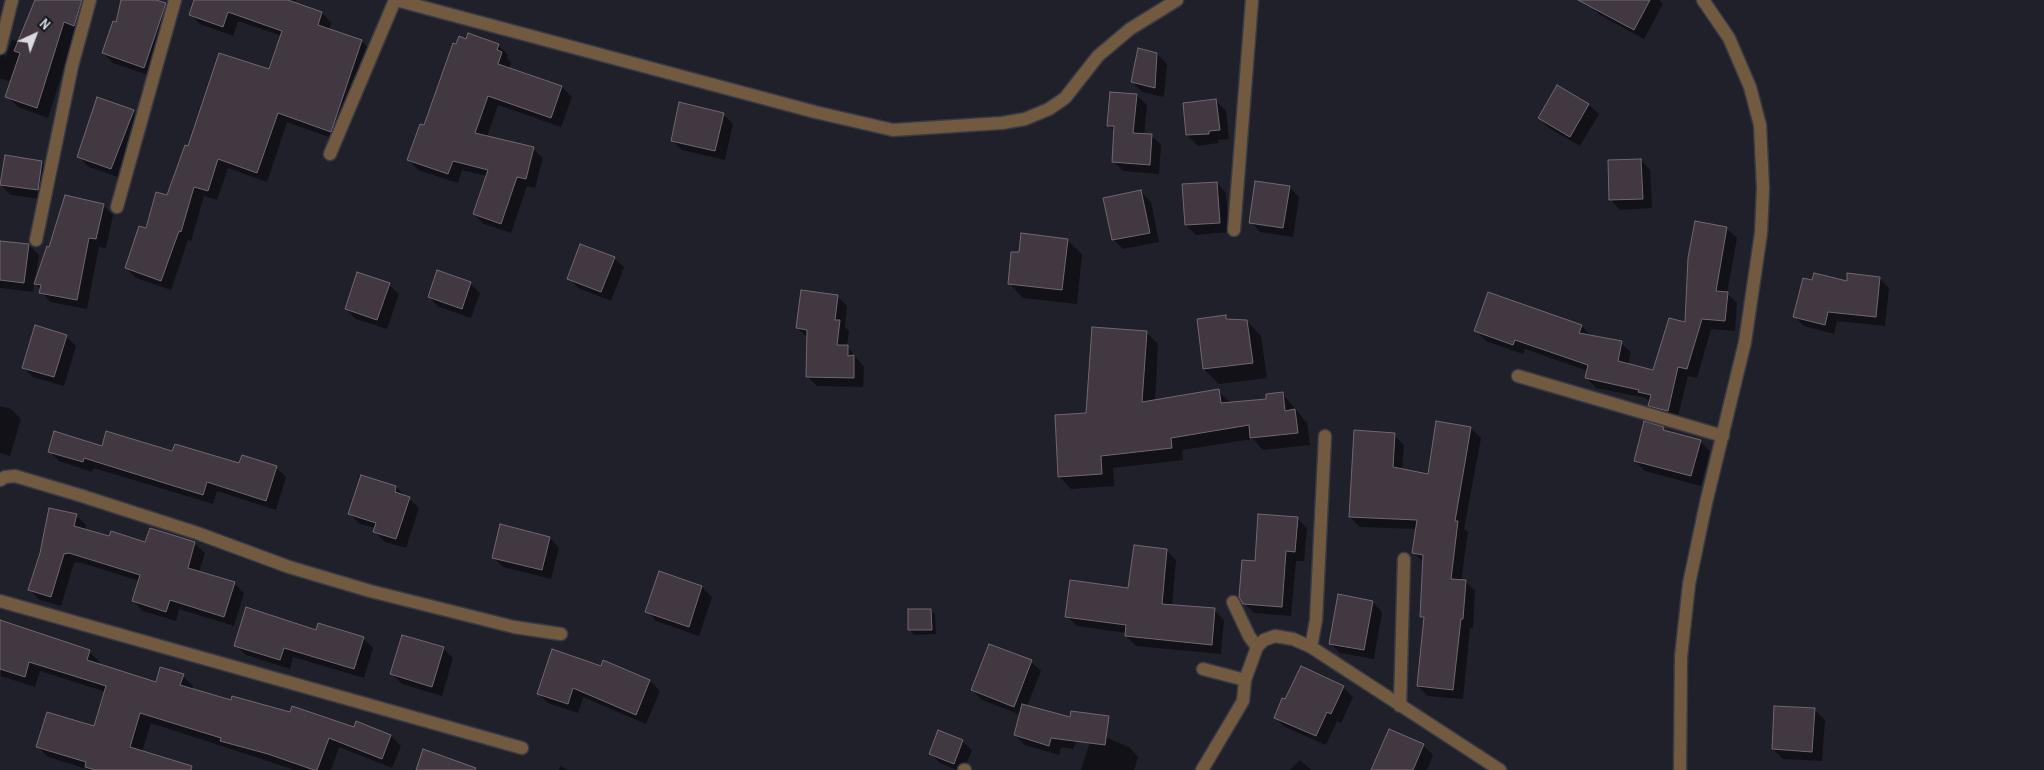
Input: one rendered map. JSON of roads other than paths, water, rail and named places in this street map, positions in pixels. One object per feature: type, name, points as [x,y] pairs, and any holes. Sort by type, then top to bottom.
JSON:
[{"type":"street","points":[[0,48],[12,0]]},
{"type":"street","points":[[36,240],[72,66],[90,0]]},
{"type":"street","points":[[117,207],[175,0]]},
{"type":"street","points":[[330,154],[395,0],[815,112],[893,130],[1002,123],[1025,119],[1049,109],[1065,98],[1104,51],[1130,29],[1178,0]]},
{"type":"street","points":[[1234,230],[1252,0]]},
{"type":"street","points":[[1680,770],[1682,657],[1689,584],[1706,503],[1745,342],[1761,233],[1763,188],[1760,125],[1750,87],[1729,38],[1702,0]]},
{"type":"street","points":[[1518,376],[1723,436]]},
{"type":"street","points":[[1311,647],[1316,620],[1325,436]]},
{"type":"street","points":[[0,480],[5,477],[15,476],[79,495],[197,533],[289,567],[370,591],[514,627],[561,634]]},
{"type":"street","points":[[1400,706],[1404,559]]},
{"type":"street","points":[[0,601],[522,748]]},
{"type":"street","points":[[1233,602],[1249,636],[1257,647]]},
{"type":"street","points":[[1203,770],[1243,701],[1245,680],[1257,647],[1264,640],[1275,636],[1293,639],[1311,647],[1500,770]]},
{"type":"street","points":[[1203,669],[1245,680]]}]
